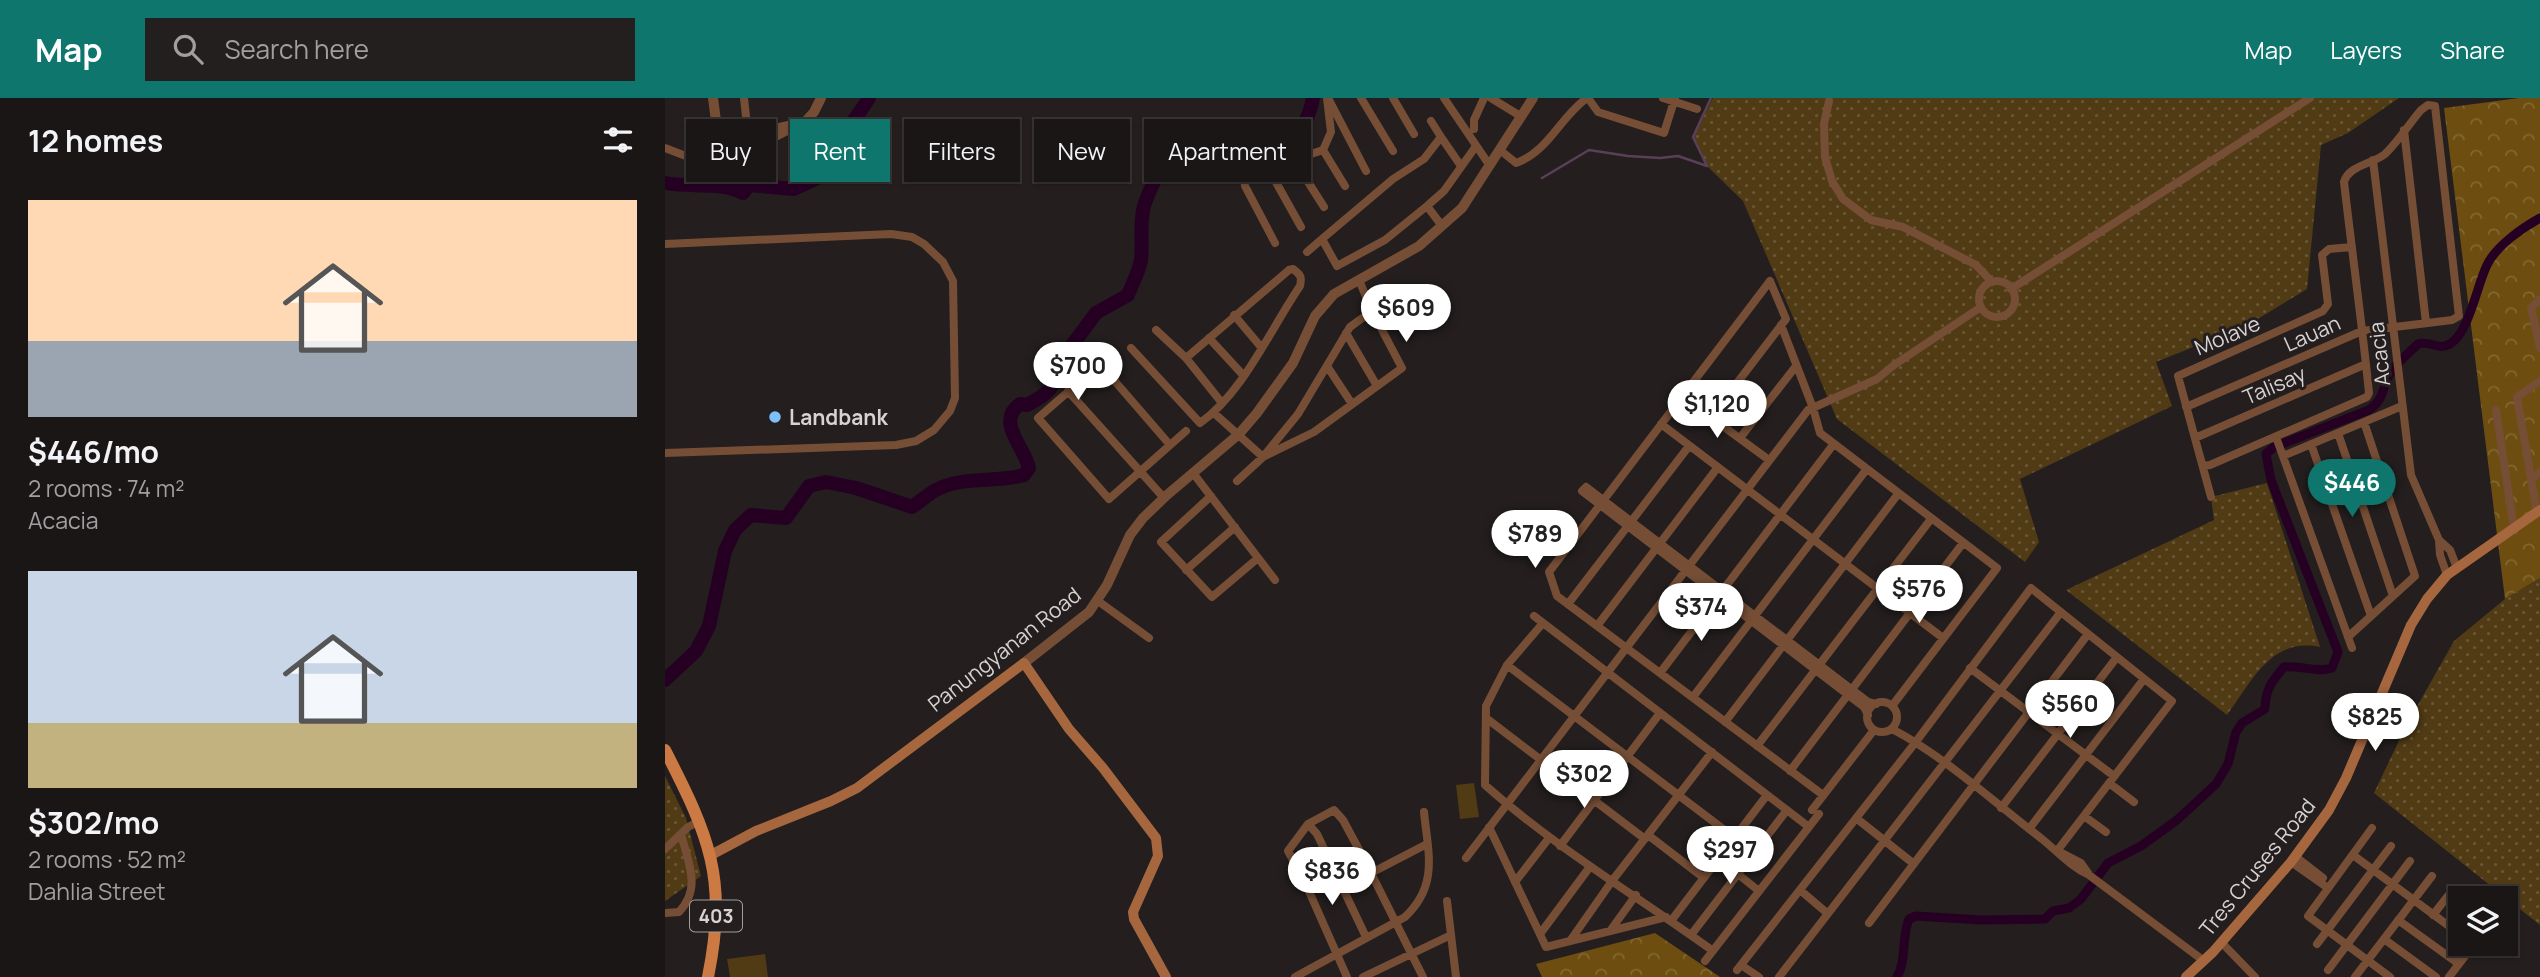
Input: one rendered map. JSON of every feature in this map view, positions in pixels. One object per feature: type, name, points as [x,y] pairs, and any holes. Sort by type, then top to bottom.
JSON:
[{"type":"main road","name":"Tres Cruses Road","points":[[2186,977],[2222,943],[2293,859],[2329,810],[2346,778],[2411,625],[2427,599],[2455,563],[2514,529],[2538,511]]},
{"type":"main road","name":"Panungyanan Road","points":[[711,855],[765,827],[847,793],[1024,663]]},
{"type":"main road","points":[[1024,663],[1069,729],[1103,768],[1156,838],[1158,856],[1133,912],[1134,919],[1166,977]]},
{"type":"main road","name":"403","points":[[665,750],[700,821],[711,855],[717,905],[708,977]]},
{"type":"street","points":[[713,98],[716,119]]},
{"type":"street","points":[[744,98],[746,119]]},
{"type":"street","points":[[808,119],[821,98]]},
{"type":"street","points":[[1311,154],[1323,150],[1331,132],[1327,98]]},
{"type":"street","points":[[1327,98],[1366,171]]},
{"type":"street","points":[[1361,98],[1393,152]]},
{"type":"street","points":[[1393,98],[1414,134]]},
{"type":"street","points":[[1444,98],[1490,166]]},
{"type":"street","points":[[1474,129],[1474,120],[1485,98]]},
{"type":"street","points":[[1491,98],[1522,117]]},
{"type":"street","name":"Panungyanan Road","points":[[1024,663],[1089,612],[1098,601],[1130,535],[1164,498],[1239,434],[1293,363],[1315,316],[1334,293],[1419,246],[1472,196],[1533,98]]},
{"type":"street","points":[[1500,150],[1517,163],[1524,160],[1550,138],[1577,106],[1588,98],[1598,112],[1664,133],[1674,100]]},
{"type":"street","points":[[1663,98],[1697,109]]},
{"type":"street","points":[[2011,289],[2310,98]]},
{"type":"street","points":[[1829,101],[1823,124],[1825,157],[1832,181],[1843,200],[1871,219],[1903,227],[1976,265],[1992,282]]},
{"type":"street","name":"Lauan","points":[[2186,408],[2362,331],[2452,320],[2459,316],[2435,106],[2428,105],[2421,110],[2404,130]]},
{"type":"street","points":[[1431,121],[1461,166]]},
{"type":"street","points":[[665,148],[717,168],[733,165],[760,145],[790,130]]},
{"type":"street","points":[[2203,466],[2277,440],[2367,397],[2369,393],[2345,177],[2384,154],[2404,130]]},
{"type":"street","points":[[2404,130],[2425,323]]},
{"type":"street","points":[[1307,252],[1393,179],[1424,159],[1441,137]]},
{"type":"street","points":[[1322,239],[1336,266],[1385,240],[1444,191],[1476,146]]},
{"type":"street","points":[[1323,150],[1345,186]]},
{"type":"street","name":"Acacia","points":[[2373,160],[2411,475],[2439,540],[2447,575]]},
{"type":"street","points":[[1244,182],[1275,243]]},
{"type":"street","points":[[1276,182],[1301,226]]},
{"type":"street","points":[[1308,182],[1324,207]]},
{"type":"street","points":[[1427,206],[1442,226]]},
{"type":"street","points":[[665,244],[891,234],[918,240],[943,262],[953,281],[956,388],[953,405],[946,418],[928,435],[910,443],[665,453]]},
{"type":"street","name":"Molave","points":[[2211,497],[2178,376],[2323,312],[2328,304],[2322,256],[2329,249],[2351,247]]},
{"type":"street","points":[[1131,348],[1201,423],[1214,413],[1261,348],[1300,286],[1300,274],[1289,270],[1185,358]]},
{"type":"street","points":[[1263,457],[1314,432],[1402,368],[1359,280]]},
{"type":"street","points":[[1711,417],[1786,319],[1770,281],[1549,572],[1557,596],[1823,795]]},
{"type":"street","points":[[1992,282],[2000,282],[2011,289],[2014,303],[2006,314],[1992,316],[1981,307],[1981,290],[1992,282]]},
{"type":"street","points":[[2540,299],[2531,308],[2540,348]]},
{"type":"street","points":[[1466,858],[1808,410],[1877,379],[1981,307]]},
{"type":"street","points":[[1237,481],[1263,457],[1298,414],[1350,327],[1372,311]]},
{"type":"street","points":[[1234,316],[1261,348]]},
{"type":"street","points":[[1781,325],[1820,433],[1997,568],[1892,706]]},
{"type":"street","points":[[1156,330],[1185,358],[1222,402]]},
{"type":"street","points":[[1346,333],[1377,386]]},
{"type":"street","points":[[1209,338],[1243,375]]},
{"type":"street","points":[[1170,444],[1100,364],[1038,418],[1109,499],[1185,431]]},
{"type":"street","name":"Talisay","points":[[2195,438],[2366,364]]},
{"type":"street","points":[[1327,366],[1352,404]]},
{"type":"street","points":[[1740,439],[1796,366]]},
{"type":"street","points":[[2538,511],[2517,397],[2540,381]]},
{"type":"street","points":[[1068,391],[1164,498]]},
{"type":"street","points":[[1682,396],[1769,460]]},
{"type":"street","points":[[2282,454],[2402,406]]},
{"type":"street","points":[[2496,410],[2514,529]]},
{"type":"street","points":[[1214,413],[1263,457]]},
{"type":"street","points":[[2348,637],[2415,576],[2364,422]]},
{"type":"street","points":[[1661,424],[1943,638]]},
{"type":"street","points":[[2338,433],[2393,596]]},
{"type":"street","points":[[2277,440],[2352,648]]},
{"type":"street","points":[[2311,444],[2371,616]]},
{"type":"street","points":[[1660,673],[1833,445]]},
{"type":"street","points":[[1568,604],[1689,446]]},
{"type":"street","points":[[1597,626],[1718,467]]},
{"type":"street","points":[[1693,697],[1866,470]]},
{"type":"street","points":[[1193,472],[1275,580]]},
{"type":"street","points":[[2531,480],[2540,472]]},
{"type":"street","points":[[1725,722],[1898,494]]},
{"type":"street","points":[[1211,496],[1161,542],[1212,597],[1258,558]]},
{"type":"street","points":[[1601,502],[1850,692],[1868,702],[1892,706],[1896,711],[1894,725],[1885,732],[1874,730],[1864,707],[1850,692]]},
{"type":"street","points":[[1757,746],[1931,519]]},
{"type":"street","points":[[1186,570],[1235,527]]},
{"type":"street","name":"Acacia","points":[[2439,540],[2450,550],[2455,563]]},
{"type":"street","points":[[1790,771],[1963,543]]},
{"type":"street","points":[[2443,563],[2455,563]]},
{"type":"street","points":[[1759,977],[1739,967],[1915,743],[2031,588],[2172,701],[2057,851]]},
{"type":"street","points":[[1098,601],[1149,638]]},
{"type":"street","points":[[1779,977],[2061,612]]},
{"type":"street","points":[[1534,616],[1809,827]]},
{"type":"street","points":[[1543,623],[1507,665],[1486,706],[1485,785],[1589,868],[1636,895],[1713,951]]},
{"type":"street","points":[[1869,923],[2088,634]]},
{"type":"street","points":[[2001,807],[2117,657]]},
{"type":"street","points":[[1507,665],[1735,838]]},
{"type":"street","points":[[1971,668],[2086,755],[2134,802]]},
{"type":"street","points":[[2029,829],[2144,679]]},
{"type":"street","points":[[1868,715],[1876,704]]},
{"type":"street","points":[[1560,846],[1660,713]]},
{"type":"street","points":[[1486,718],[1594,800],[1704,878]]},
{"type":"street","points":[[1894,725],[2057,851],[2072,867],[2106,887],[2204,961]]},
{"type":"street","points":[[1705,961],[1809,827],[1823,795],[1874,730]]},
{"type":"street","points":[[1570,941],[1612,881],[1712,752]]},
{"type":"street","points":[[1489,827],[1546,947],[1669,919],[1767,795]]},
{"type":"street","points":[[1347,977],[1304,880],[1288,851],[1308,824],[1334,810],[1343,820],[1423,977]]},
{"type":"street","points":[[1691,935],[1787,810]]},
{"type":"street","points":[[1295,977],[1396,921],[1415,907],[1430,876],[1424,812]]},
{"type":"street","points":[[2084,816],[2106,832]]},
{"type":"street","points":[[1856,818],[1914,864]]},
{"type":"street","points":[[665,849],[700,821]]},
{"type":"street","points":[[1308,824],[1317,834],[1366,937]]},
{"type":"street","points":[[2372,828],[2308,916],[2390,977]]},
{"type":"street","points":[[665,913],[679,912],[686,905],[692,891],[681,834]]},
{"type":"street","points":[[1515,882],[1549,838]]},
{"type":"street","points":[[1371,873],[1427,844]]},
{"type":"street","points":[[2317,944],[2391,846]]},
{"type":"street","points":[[2353,855],[2448,926]]},
{"type":"street","points":[[1719,859],[1759,891]]},
{"type":"street","points":[[2293,859],[2330,886]]},
{"type":"street","points":[[2328,970],[2410,861]]},
{"type":"street","points":[[1540,934],[1589,868]]},
{"type":"street","points":[[2355,977],[2432,876]]},
{"type":"street","points":[[1800,890],[1827,913]]},
{"type":"street","points":[[1610,931],[1636,895]]},
{"type":"street","points":[[2433,915],[2448,896]]},
{"type":"street","points":[[1447,901],[1456,977]]},
{"type":"street","points":[[2398,920],[2459,964]]},
{"type":"street","points":[[1363,977],[1383,973],[1412,952],[1451,935]]},
{"type":"street","points":[[2384,939],[2436,977]]},
{"type":"street","points":[[2222,943],[2255,977]]},
{"type":"street","points":[[2449,977],[2465,956]]},
{"type":"shaded area","points":[[1713,98],[2399,98],[2348,133],[2321,145],[2307,289],[2248,325],[2156,362],[2172,406],[2020,479],[2039,542],[2025,562],[1837,419],[1743,201],[1707,166],[1693,137]]},
{"type":"shaded area","points":[[2267,483],[2320,647],[2303,646],[2276,655],[2254,676],[2227,715],[2066,590],[2214,520],[2211,497]]},
{"type":"shaded area","points":[[2540,578],[2540,925],[2518,908],[2518,886],[2491,886],[2374,793],[2406,726],[2454,641],[2505,599]]},
{"type":"shaded area","points":[[665,776],[686,818],[701,876],[665,901]]},
{"type":"shaded area","points":[[1474,783],[1479,817],[1460,819],[1456,785]]},
{"type":"shaded area","points":[[765,954],[768,977],[730,977],[727,959]]},
{"type":"green space","points":[[2519,98],[2540,98],[2540,578],[2505,599],[2444,108]]},
{"type":"green space","points":[[1655,933],[1720,977],[1542,977],[1536,964]]},
{"type":"waterway","points":[[665,183],[724,187],[743,193],[749,185],[794,189],[820,177],[835,146],[869,98]]},
{"type":"waterway","points":[[665,680],[696,651],[709,626],[725,551],[735,530],[751,515],[786,518],[809,486],[826,482],[856,488],[912,507],[950,484],[1024,475],[1029,468],[1011,427],[1013,411],[1020,404],[1027,405],[1048,391],[1054,381],[1056,367],[1096,313],[1128,295],[1141,260],[1144,206],[1164,166],[1184,145],[1203,135],[1225,135],[1253,146],[1278,145],[1297,133],[1304,123],[1313,98]]},
{"type":"waterway","points":[[1707,166],[1693,137],[1711,98]]},
{"type":"waterway","points":[[1542,178],[1589,150],[1628,156],[1678,156],[1707,166]]},
{"type":"waterway","points":[[1897,977],[1909,919],[1916,916],[1981,920],[2045,919],[2053,911],[2069,908],[2081,899],[2108,863],[2141,846],[2177,820],[2216,784],[2228,764],[2236,732],[2242,723],[2265,709],[2270,686],[2284,667],[2320,670],[2332,668],[2338,652],[2271,480],[2266,454],[2274,447],[2369,410],[2381,397],[2394,368],[2418,344],[2446,346],[2457,338],[2491,258],[2510,238],[2540,218]]},
{"type":"place","name":"Landbank","points":[[775,417]]}]
